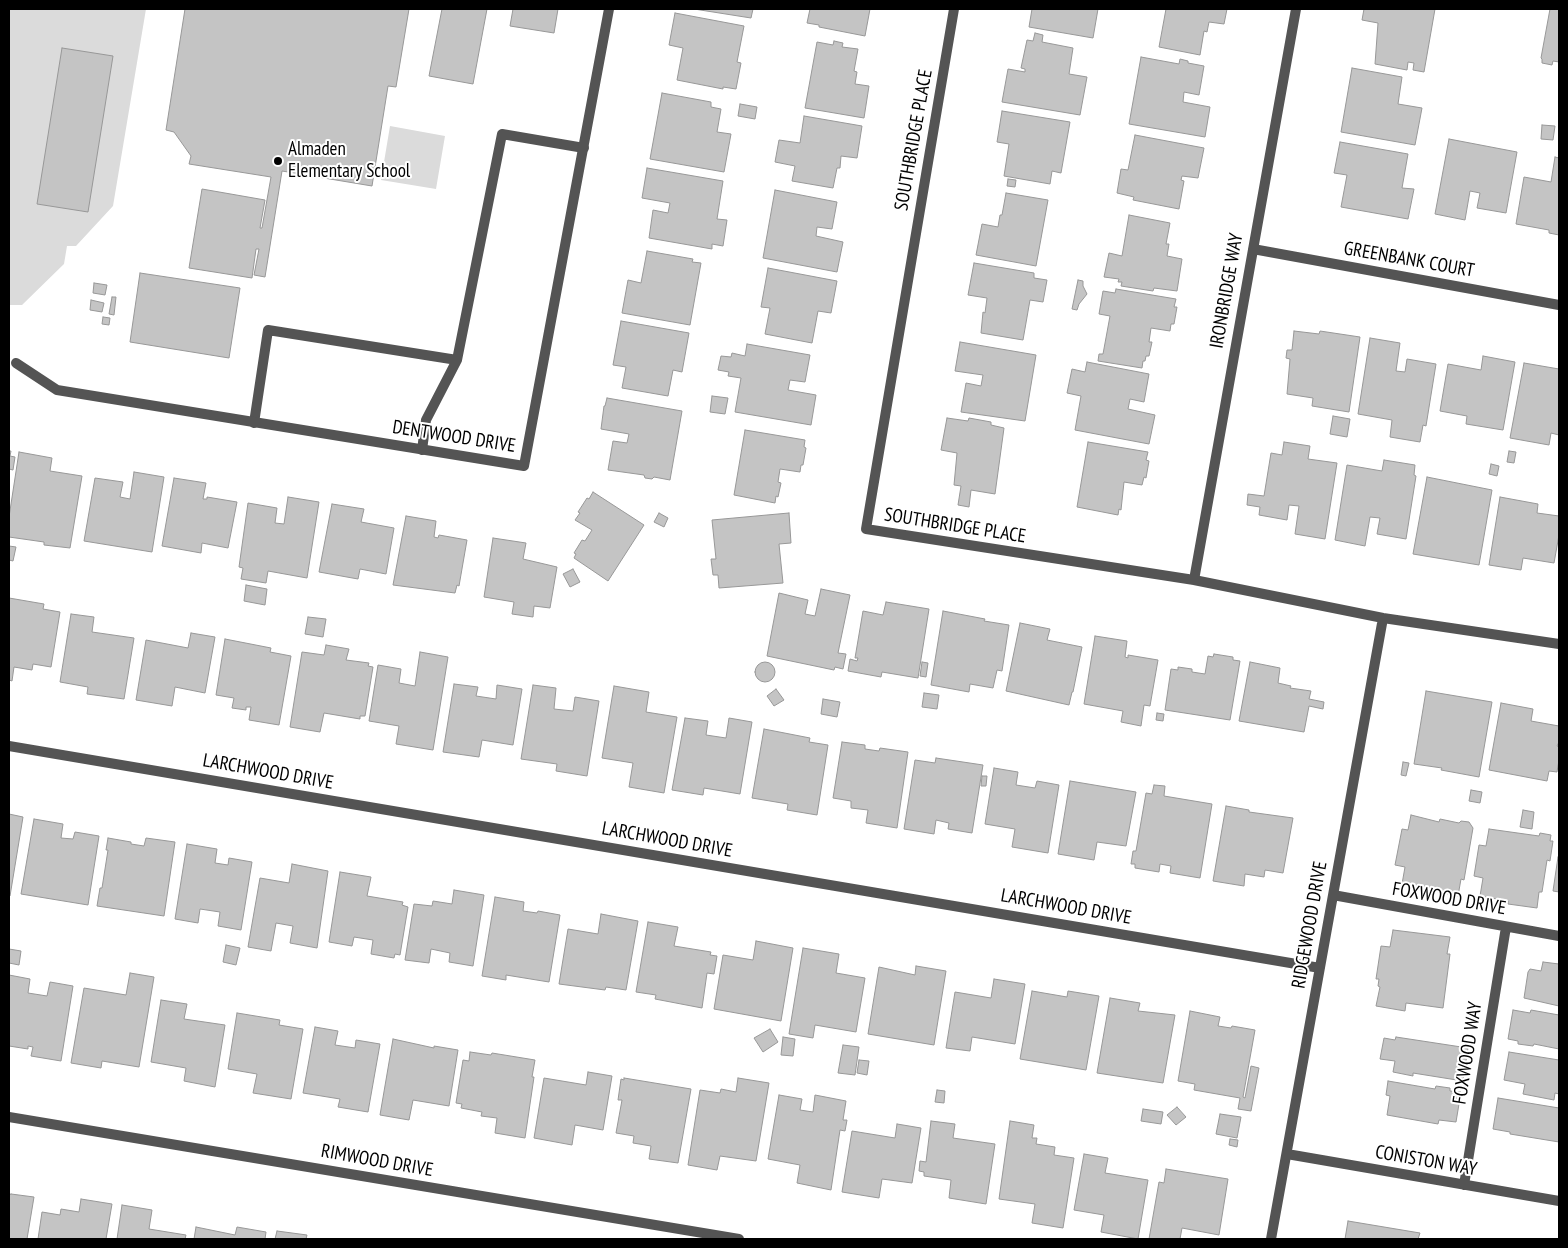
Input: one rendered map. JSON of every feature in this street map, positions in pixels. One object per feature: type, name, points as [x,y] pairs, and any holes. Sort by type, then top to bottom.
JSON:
[{"type":"street","name":"DENTWOOD DRIVE","points":[[16,363],[57,390],[524,466],[609,9]]},
{"type":"street","name":"SOUTHBRIDGE PLACE","points":[[954,9],[866,529],[1194,580],[1382,618],[1559,644]]},
{"type":"street","name":"IRONBRIDGE WAY","points":[[1194,580],[1296,9]]},
{"type":"street","points":[[422,450],[426,420],[457,360],[502,134],[584,148]]},
{"type":"street","name":"GREENBANK COURT","points":[[1253,249],[1559,305]]},
{"type":"street","points":[[254,423],[268,330],[457,360]]},
{"type":"street","name":"RIDGEWOOD DRIVE","points":[[1271,1239],[1382,618]]},
{"type":"street","name":"LARCHWOOD DRIVE","points":[[9,746],[1320,968]]},
{"type":"street","name":"FOXWOOD DRIVE","points":[[1333,895],[1559,936]]},
{"type":"street","name":"FOXWOOD WAY","points":[[1464,1185],[1506,927]]},
{"type":"street","name":"RIMWOOD DRIVE","points":[[9,1117],[738,1239]]},
{"type":"street","name":"CONISTON WAY","points":[[1286,1154],[1559,1201]]},
{"type":"shaded area","points":[[9,9],[146,9],[113,206],[76,246],[67,246],[64,264],[22,305],[9,305]]},
{"type":"shaded area","points":[[390,126],[445,136],[436,189],[381,180]]},
{"type":"building","points":[[185,9],[409,9],[396,87],[388,86],[372,186],[282,171],[265,277],[254,275],[259,249],[256,249],[252,278],[189,268],[202,189],[265,200],[260,228],[262,228],[271,177],[189,164],[191,156],[174,132],[166,130]]},
{"type":"building","points":[[442,9],[487,9],[473,84],[429,76]]},
{"type":"building","points":[[513,9],[558,9],[554,33],[510,26]]},
{"type":"building","points":[[694,9],[753,9],[751,18]]},
{"type":"building","points":[[810,9],[870,9],[865,36],[807,23]]},
{"type":"building","points":[[1032,9],[1098,9],[1093,38],[1029,27]]},
{"type":"building","points":[[1166,9],[1227,9],[1224,24],[1209,22],[1207,32],[1204,31],[1200,55],[1159,47]]},
{"type":"building","points":[[1364,9],[1435,9],[1424,72],[1413,70],[1414,63],[1408,62],[1407,70],[1375,64],[1378,23],[1362,20]]},
{"type":"building","points":[[1550,9],[1559,9],[1559,62],[1553,61],[1552,65],[1542,63],[1541,58]]},
{"type":"building","points":[[675,13],[744,26],[737,62],[741,63],[736,89],[723,87],[723,89],[677,80],[683,48],[669,45]]},
{"type":"building","points":[[1035,33],[1043,35],[1042,42],[1073,48],[1069,74],[1087,77],[1080,115],[1002,102],[1008,69],[1025,72],[1025,69],[1021,68],[1027,40],[1033,41]]},
{"type":"building","points":[[834,41],[843,43],[842,47],[858,49],[854,71],[857,72],[855,84],[869,86],[864,118],[805,108],[817,42],[833,45]]},
{"type":"building","points":[[62,48],[113,56],[88,212],[37,204]]},
{"type":"building","points":[[1141,57],[1179,64],[1180,59],[1188,61],[1188,63],[1204,66],[1199,95],[1184,92],[1183,102],[1210,107],[1205,137],[1129,124]]},
{"type":"building","points":[[1352,68],[1402,77],[1398,104],[1422,108],[1415,145],[1341,132]]},
{"type":"building","points":[[662,93],[711,102],[711,107],[721,109],[717,132],[731,134],[724,172],[650,159]]},
{"type":"building","points":[[740,104],[757,107],[755,119],[738,116]]},
{"type":"building","points":[[1002,111],[1070,122],[1061,173],[1052,171],[1050,184],[1004,176],[1009,144],[997,142]]},
{"type":"building","points":[[804,116],[862,126],[857,158],[841,156],[840,168],[837,168],[833,188],[792,181],[795,166],[775,162],[779,140],[800,143]]},
{"type":"building","points":[[1542,125],[1555,126],[1553,140],[1541,139]]},
{"type":"building","points":[[1135,135],[1204,148],[1198,178],[1182,176],[1181,180],[1184,181],[1179,209],[1133,200],[1134,197],[1117,193],[1121,169],[1128,170]]},
{"type":"building","points":[[1449,139],[1517,152],[1506,213],[1477,208],[1480,193],[1470,191],[1465,220],[1435,214]]},
{"type":"building","points":[[1340,142],[1408,154],[1402,188],[1414,189],[1408,219],[1341,207],[1347,175],[1334,173]]},
{"type":"building","points":[[1555,157],[1559,158],[1559,235],[1549,233],[1549,230],[1516,224],[1524,177],[1551,182]]},
{"type":"building","points":[[647,168],[723,181],[717,219],[727,220],[723,246],[712,244],[712,249],[649,238],[653,210],[668,213],[670,203],[642,198]]},
{"type":"building","points":[[1008,179],[1016,180],[1015,187],[1007,186]]},
{"type":"building","points":[[775,190],[837,202],[832,229],[817,227],[816,236],[843,242],[837,272],[763,258]]},
{"type":"building","points":[[1006,193],[1048,200],[1036,266],[976,255],[982,224],[998,227]]},
{"type":"building","points":[[1129,215],[1170,223],[1166,244],[1169,244],[1167,256],[1182,259],[1177,291],[1154,288],[1153,291],[1121,286],[1122,282],[1118,282],[1119,279],[1104,277],[1109,253],[1122,256]]},
{"type":"building","points":[[647,251],[693,259],[692,262],[701,263],[690,325],[622,313],[628,280],[641,283]]},
{"type":"building","points":[[974,263],[1034,273],[1034,278],[1047,280],[1043,302],[1030,300],[1023,340],[981,333],[983,312],[985,313],[987,298],[968,295]]},
{"type":"building","points":[[768,268],[837,281],[831,313],[818,311],[812,343],[765,334],[770,308],[761,307]]},
{"type":"building","points":[[140,273],[240,288],[229,358],[130,342]]},
{"type":"building","points":[[1078,280],[1083,281],[1087,294],[1077,310],[1072,309]]},
{"type":"building","points":[[94,283],[107,285],[105,295],[93,293]]},
{"type":"building","points":[[1116,289],[1176,299],[1174,307],[1177,307],[1174,324],[1171,324],[1170,331],[1151,328],[1149,342],[1152,342],[1149,356],[1146,356],[1145,361],[1143,361],[1142,368],[1098,361],[1099,354],[1103,354],[1110,316],[1099,314],[1103,291],[1115,293]]},
{"type":"building","points":[[112,297],[116,297],[114,315],[109,314]]},
{"type":"building","points":[[91,300],[104,303],[102,312],[90,310]]},
{"type":"building","points":[[103,317],[110,318],[109,325],[102,324]]},
{"type":"building","points":[[621,321],[689,333],[682,372],[673,370],[668,396],[622,388],[626,367],[613,365]]},
{"type":"building","points":[[1294,331],[1319,334],[1320,331],[1360,337],[1349,412],[1312,406],[1313,398],[1287,394],[1290,359],[1286,358],[1287,350],[1292,350]]},
{"type":"building","points":[[1370,338],[1400,343],[1396,371],[1405,372],[1407,359],[1436,364],[1426,426],[1423,425],[1420,442],[1390,437],[1392,420],[1358,414]]},
{"type":"building","points":[[960,342],[1036,355],[1025,421],[961,412],[966,383],[981,386],[983,375],[955,371]]},
{"type":"building","points":[[747,344],[810,355],[805,382],[790,380],[788,390],[816,395],[811,425],[735,412],[741,378],[728,376],[729,372],[718,370],[721,356],[731,357],[732,353],[745,356]]},
{"type":"building","points":[[1483,356],[1515,362],[1503,430],[1466,424],[1467,416],[1440,411],[1448,364],[1481,370]]},
{"type":"building","points":[[1087,362],[1149,374],[1144,402],[1130,399],[1128,409],[1155,415],[1149,444],[1075,430],[1081,396],[1067,393],[1072,369],[1085,372]]},
{"type":"building","points":[[1524,363],[1559,369],[1559,435],[1551,433],[1549,445],[1510,438]]},
{"type":"building","points":[[712,396],[728,398],[725,414],[710,412]]},
{"type":"building","points":[[607,398],[682,411],[670,480],[654,477],[652,479],[645,478],[644,475],[608,470],[613,441],[627,443],[629,434],[601,429]]},
{"type":"building","points":[[1333,416],[1350,419],[1347,437],[1330,434]]},
{"type":"building","points":[[947,418],[968,421],[969,418],[991,422],[991,425],[1004,428],[995,494],[971,490],[969,507],[958,505],[961,486],[954,485],[957,453],[941,450]]},
{"type":"building","points":[[745,430],[805,440],[804,447],[806,448],[800,472],[780,469],[778,482],[781,483],[775,503],[734,495]]},
{"type":"building","points":[[1088,442],[1148,452],[1146,460],[1149,461],[1146,478],[1144,477],[1142,485],[1124,482],[1121,510],[1119,509],[1118,515],[1077,507]]},
{"type":"building","points":[[1284,442],[1310,446],[1308,459],[1337,463],[1325,539],[1295,534],[1299,506],[1289,505],[1287,520],[1259,515],[1260,507],[1247,505],[1248,494],[1264,496],[1271,453],[1282,455]]},
{"type":"building","points":[[9,451],[11,451],[10,456],[15,457],[13,470],[9,469]]},
{"type":"building","points":[[1509,451],[1516,452],[1514,463],[1507,462]]},
{"type":"building","points":[[19,452],[52,458],[50,471],[82,476],[70,548],[44,545],[44,542],[9,537],[9,517]]},
{"type":"building","points":[[1384,460],[1415,465],[1414,475],[1416,476],[1406,539],[1377,534],[1380,518],[1370,517],[1365,546],[1335,540],[1347,465],[1382,471]]},
{"type":"building","points":[[1491,464],[1499,466],[1497,476],[1489,474]]},
{"type":"building","points":[[134,472],[164,477],[152,552],[84,541],[95,478],[123,482],[120,497],[130,499]]},
{"type":"building","points":[[1427,477],[1492,490],[1479,565],[1413,554]]},
{"type":"building","points":[[174,478],[206,483],[203,499],[207,499],[207,497],[237,502],[228,548],[202,543],[201,553],[162,546]]},
{"type":"building","points":[[593,492],[644,525],[608,581],[574,558],[576,554],[574,553],[582,540],[585,541],[592,530],[575,520],[587,498],[589,499]]},
{"type":"building","points":[[288,497],[319,502],[307,578],[268,571],[266,583],[241,579],[243,568],[239,567],[248,503],[277,508],[275,523],[284,524]]},
{"type":"building","points":[[1500,497],[1538,504],[1537,513],[1559,516],[1559,535],[1554,563],[1523,558],[1521,570],[1489,565]]},
{"type":"building","points":[[332,504],[364,509],[361,522],[394,528],[386,574],[360,569],[358,579],[319,572]]},
{"type":"building","points":[[659,513],[668,518],[664,527],[654,522]]},
{"type":"building","points":[[789,513],[791,543],[779,544],[783,583],[719,588],[718,575],[713,575],[711,559],[716,559],[712,520]]},
{"type":"building","points":[[406,516],[436,521],[434,537],[438,538],[439,535],[467,540],[459,586],[457,585],[455,593],[393,585]]},
{"type":"building","points":[[493,538],[526,543],[523,559],[557,567],[550,608],[534,606],[533,617],[512,614],[514,602],[484,597]]},
{"type":"building","points":[[9,546],[16,547],[13,561],[9,560]]},
{"type":"building","points":[[573,569],[580,582],[570,587],[563,574]]},
{"type":"building","points":[[246,585],[267,589],[265,605],[244,601]]},
{"type":"building","points":[[821,589],[850,595],[838,653],[846,654],[843,669],[835,667],[834,670],[767,656],[779,593],[808,600],[805,614],[815,616]]},
{"type":"building","points":[[9,598],[44,604],[43,609],[60,612],[51,667],[33,664],[32,670],[14,667],[12,681],[9,680]]},
{"type":"building","points":[[886,602],[929,609],[918,678],[882,672],[881,677],[848,671],[850,659],[857,661],[858,658],[855,658],[863,611],[883,615]]},
{"type":"building","points":[[943,611],[1009,625],[1002,671],[997,670],[993,688],[970,684],[969,692],[931,685]]},
{"type":"building","points":[[71,614],[94,617],[92,632],[134,638],[124,699],[87,694],[88,687],[60,682]]},
{"type":"building","points":[[308,617],[326,619],[323,637],[305,634]]},
{"type":"building","points":[[1020,623],[1050,629],[1047,640],[1082,647],[1069,705],[1006,691]]},
{"type":"building","points":[[191,633],[215,637],[205,693],[175,687],[172,706],[136,700],[146,640],[188,648]]},
{"type":"building","points":[[1095,636],[1127,641],[1125,657],[1128,658],[1128,655],[1158,660],[1150,706],[1144,705],[1141,726],[1121,722],[1123,711],[1084,704]]},
{"type":"building","points":[[225,639],[271,648],[270,652],[291,656],[279,725],[249,720],[251,707],[246,707],[246,710],[232,708],[234,698],[216,695]]},
{"type":"building","points":[[326,645],[349,649],[346,660],[369,663],[368,666],[373,667],[365,716],[360,716],[360,719],[324,713],[320,732],[290,727],[302,652],[324,655]]},
{"type":"building","points":[[420,652],[448,657],[433,750],[396,744],[399,726],[369,721],[378,665],[401,669],[399,683],[415,686]]},
{"type":"building","points":[[1214,654],[1233,657],[1233,660],[1240,661],[1230,720],[1165,710],[1171,669],[1178,670],[1178,667],[1192,669],[1192,672],[1205,674],[1208,656],[1213,657]]},
{"type":"building","points":[[765,662],[772,665],[775,672],[772,679],[765,682],[758,679],[755,672],[758,665]]},
{"type":"building","points":[[922,662],[928,663],[926,677],[920,676]]},
{"type":"building","points":[[1250,662],[1280,668],[1278,683],[1291,686],[1290,688],[1311,691],[1309,699],[1324,702],[1323,709],[1309,706],[1304,732],[1239,721]]},
{"type":"building","points":[[454,684],[478,687],[476,696],[496,699],[497,685],[522,689],[513,745],[482,740],[479,757],[443,752]]},
{"type":"building","points":[[533,685],[556,688],[554,709],[573,711],[575,697],[599,701],[587,776],[556,771],[557,764],[521,759]]},
{"type":"building","points":[[614,686],[649,692],[646,712],[677,717],[664,793],[629,787],[633,763],[602,758]]},
{"type":"building","points":[[776,689],[784,700],[774,706],[767,696]]},
{"type":"building","points":[[1426,691],[1492,702],[1479,777],[1441,770],[1442,768],[1414,764]]},
{"type":"building","points":[[924,693],[939,695],[937,709],[922,707]]},
{"type":"building","points":[[823,699],[840,702],[837,717],[821,714]]},
{"type":"building","points":[[1501,703],[1533,709],[1531,721],[1559,726],[1557,772],[1549,771],[1547,781],[1489,770]]},
{"type":"building","points":[[1157,713],[1164,714],[1163,721],[1156,720]]},
{"type":"building","points":[[685,718],[708,721],[706,735],[726,738],[729,718],[752,722],[740,794],[704,788],[703,795],[672,790]]},
{"type":"building","points":[[764,729],[810,738],[809,742],[828,745],[817,815],[787,810],[788,804],[752,798]]},
{"type":"building","points":[[842,742],[865,745],[865,749],[879,751],[880,748],[908,752],[897,828],[866,823],[868,810],[851,808],[851,801],[833,798]]},
{"type":"building","points":[[936,758],[983,765],[972,833],[948,829],[949,823],[936,820],[934,834],[904,829],[915,760],[935,763]]},
{"type":"building","points":[[1403,762],[1409,763],[1406,776],[1401,775]]},
{"type":"building","points":[[994,768],[1018,772],[1016,785],[1035,788],[1037,781],[1059,785],[1048,853],[1012,847],[1015,829],[985,824]]},
{"type":"building","points":[[982,776],[987,776],[986,786],[981,786]]},
{"type":"building","points":[[1070,781],[1136,792],[1126,846],[1097,842],[1094,860],[1058,854]]},
{"type":"building","points":[[1154,785],[1165,786],[1164,796],[1212,804],[1200,878],[1170,873],[1171,866],[1160,864],[1159,872],[1135,868],[1135,864],[1131,864],[1133,851],[1136,851],[1146,793],[1152,794]]},
{"type":"building","points":[[1471,790],[1482,792],[1480,803],[1469,801]]},
{"type":"building","points":[[1226,806],[1249,810],[1249,812],[1293,818],[1283,873],[1265,870],[1264,877],[1245,874],[1244,886],[1213,881]]},
{"type":"building","points":[[1523,810],[1534,812],[1532,829],[1520,827]]},
{"type":"building","points":[[9,814],[23,817],[10,896],[9,896]]},
{"type":"building","points":[[1411,815],[1439,822],[1440,819],[1459,823],[1461,821],[1469,822],[1473,828],[1464,880],[1461,879],[1458,896],[1402,884],[1405,867],[1395,865],[1402,829],[1408,830]]},
{"type":"building","points":[[34,819],[63,824],[61,838],[73,839],[75,832],[99,836],[88,905],[21,894]]},
{"type":"building","points":[[1489,829],[1539,836],[1540,833],[1551,835],[1550,841],[1553,841],[1550,861],[1547,860],[1542,892],[1539,892],[1537,908],[1508,904],[1508,901],[1480,896],[1483,878],[1474,876],[1479,845],[1486,846]]},
{"type":"building","points":[[108,838],[144,846],[146,838],[175,842],[164,916],[97,906],[100,888],[102,888]]},
{"type":"building","points":[[187,844],[217,849],[215,863],[228,865],[229,858],[252,862],[241,930],[218,926],[220,912],[200,909],[198,923],[175,919]]},
{"type":"building","points":[[1559,857],[1559,892],[1553,891]]},
{"type":"building","points":[[292,864],[328,871],[317,948],[290,943],[293,926],[276,923],[271,951],[248,947],[260,878],[289,883]]},
{"type":"building","points":[[340,872],[371,877],[367,896],[403,902],[402,905],[408,907],[400,955],[395,954],[394,958],[371,954],[373,940],[354,937],[352,946],[329,942]]},
{"type":"building","points":[[454,890],[484,895],[473,966],[449,962],[450,953],[431,949],[429,963],[405,960],[414,904],[432,906],[433,901],[452,904]]},
{"type":"building","points":[[495,897],[524,902],[523,911],[537,913],[538,911],[560,915],[549,982],[506,975],[506,980],[482,976]]},
{"type":"building","points":[[601,914],[638,921],[626,990],[606,987],[605,990],[559,984],[568,929],[598,934]]},
{"type":"building","points":[[648,922],[678,927],[674,946],[711,952],[710,955],[717,956],[714,974],[707,973],[702,1008],[655,999],[656,995],[636,992]]},
{"type":"building","points":[[1393,930],[1450,937],[1447,954],[1450,954],[1443,1008],[1406,1003],[1405,1011],[1376,1006],[1380,987],[1378,986],[1379,979],[1376,979],[1381,946],[1390,947]]},
{"type":"building","points":[[756,941],[793,948],[781,1021],[714,1009],[723,955],[753,960]]},
{"type":"building","points":[[226,945],[240,948],[236,965],[223,962]]},
{"type":"building","points":[[803,948],[839,954],[836,973],[865,978],[856,1032],[815,1025],[813,1038],[789,1034]]},
{"type":"building","points":[[9,949],[21,951],[19,965],[9,963]]},
{"type":"building","points":[[1543,962],[1559,964],[1559,1006],[1524,998],[1528,972],[1530,969],[1541,971]]},
{"type":"building","points":[[916,966],[946,971],[934,1045],[868,1034],[879,967],[915,975]]},
{"type":"building","points":[[130,973],[154,977],[139,1067],[102,1061],[101,1068],[71,1063],[84,988],[126,995]]},
{"type":"building","points":[[9,975],[30,979],[28,993],[47,996],[50,982],[73,986],[61,1061],[31,1056],[33,1047],[28,1046],[28,1049],[9,1046]]},
{"type":"building","points":[[994,979],[1025,984],[1015,1044],[972,1037],[970,1051],[946,1048],[955,992],[991,998]]},
{"type":"building","points":[[1032,991],[1067,997],[1068,991],[1099,996],[1086,1070],[1020,1059]]},
{"type":"building","points":[[1110,998],[1140,1003],[1138,1011],[1175,1015],[1163,1083],[1097,1073]]},
{"type":"building","points":[[161,1000],[187,1004],[184,1019],[225,1025],[215,1087],[184,1081],[186,1068],[151,1062]]},
{"type":"building","points":[[1513,1010],[1530,1013],[1531,1010],[1559,1015],[1559,1049],[1534,1044],[1533,1046],[1518,1044],[1518,1041],[1508,1039]]},
{"type":"building","points":[[1190,1011],[1220,1017],[1218,1026],[1231,1028],[1232,1026],[1255,1030],[1243,1097],[1245,1098],[1251,1066],[1259,1068],[1251,1111],[1238,1109],[1240,1098],[1194,1090],[1195,1084],[1178,1081]]},
{"type":"building","points":[[237,1013],[280,1020],[279,1025],[303,1029],[291,1099],[253,1093],[257,1074],[228,1069]]},
{"type":"building","points":[[315,1027],[338,1031],[335,1045],[355,1048],[356,1040],[380,1044],[368,1112],[338,1107],[340,1099],[303,1093]]},
{"type":"building","points":[[770,1029],[778,1042],[763,1052],[754,1038]]},
{"type":"building","points":[[783,1037],[795,1039],[793,1056],[781,1055]]},
{"type":"building","points":[[1396,1037],[1468,1048],[1463,1081],[1413,1073],[1413,1076],[1393,1072],[1395,1061],[1380,1059],[1384,1038],[1395,1040]]},
{"type":"building","points":[[393,1039],[434,1048],[434,1046],[458,1050],[449,1106],[413,1100],[409,1120],[380,1115]]},
{"type":"building","points":[[843,1045],[859,1047],[855,1075],[838,1073]]},
{"type":"building","points":[[470,1052],[491,1055],[492,1053],[535,1060],[525,1138],[495,1133],[497,1118],[481,1116],[482,1112],[461,1108],[462,1104],[456,1103],[463,1060],[469,1061]]},
{"type":"building","points":[[1509,1052],[1559,1060],[1559,1094],[1555,1093],[1554,1100],[1523,1094],[1525,1084],[1504,1080]]},
{"type":"building","points":[[859,1060],[869,1061],[867,1075],[857,1073]]},
{"type":"building","points":[[588,1072],[612,1076],[603,1130],[575,1125],[572,1145],[534,1138],[544,1078],[586,1085]]},
{"type":"building","points":[[624,1078],[691,1089],[678,1163],[649,1159],[651,1146],[633,1143],[634,1136],[616,1133],[622,1100],[618,1100],[621,1079],[624,1080]]},
{"type":"building","points":[[738,1078],[769,1083],[756,1161],[720,1156],[717,1170],[688,1165],[700,1090],[720,1093],[721,1089],[736,1092]]},
{"type":"building","points":[[1388,1081],[1435,1089],[1436,1086],[1450,1088],[1450,1091],[1461,1092],[1456,1122],[1439,1120],[1438,1124],[1387,1115],[1390,1096],[1386,1095]]},
{"type":"building","points":[[937,1090],[945,1091],[944,1103],[935,1102]]},
{"type":"building","points":[[779,1095],[802,1099],[800,1110],[813,1112],[815,1095],[846,1101],[843,1120],[847,1120],[845,1131],[840,1130],[831,1190],[797,1183],[800,1165],[768,1159]]},
{"type":"building","points":[[1498,1098],[1559,1108],[1559,1142],[1510,1134],[1510,1132],[1493,1129]]},
{"type":"building","points":[[1177,1107],[1186,1117],[1176,1125],[1167,1115]]},
{"type":"building","points":[[1143,1109],[1163,1112],[1161,1124],[1141,1121]]},
{"type":"building","points":[[1220,1114],[1241,1117],[1237,1138],[1216,1134]]},
{"type":"building","points":[[931,1121],[955,1124],[953,1138],[995,1144],[986,1204],[949,1198],[951,1180],[924,1176],[924,1172],[919,1171],[920,1161],[926,1162]]},
{"type":"building","points":[[1010,1121],[1034,1125],[1032,1138],[1037,1138],[1036,1144],[1055,1147],[1054,1155],[1074,1158],[1063,1228],[1032,1223],[1035,1204],[999,1199]]},
{"type":"building","points":[[897,1124],[921,1128],[912,1183],[882,1179],[879,1198],[842,1192],[852,1131],[895,1138]]},
{"type":"building","points":[[1230,1139],[1238,1140],[1237,1147],[1229,1145]]},
{"type":"building","points":[[1084,1154],[1108,1158],[1105,1173],[1148,1180],[1138,1239],[1101,1232],[1104,1215],[1074,1210]]},
{"type":"building","points":[[1166,1169],[1228,1179],[1219,1235],[1182,1228],[1180,1239],[1149,1239],[1159,1182],[1164,1183]]},
{"type":"building","points":[[9,1195],[34,1197],[27,1239],[9,1239]]},
{"type":"building","points":[[81,1199],[112,1204],[106,1239],[38,1239],[42,1212],[60,1215],[61,1209],[79,1212]]},
{"type":"building","points":[[122,1205],[152,1210],[149,1229],[186,1235],[185,1239],[117,1239]]},
{"type":"building","points":[[1348,1221],[1420,1233],[1418,1239],[1345,1239]]},
{"type":"building","points":[[196,1227],[235,1235],[237,1227],[266,1232],[265,1239],[194,1239]]},
{"type":"building","points":[[277,1231],[307,1235],[306,1239],[275,1239]]},
{"type":"place","name":"Almaden Elementary School","points":[[278,161]]}]
